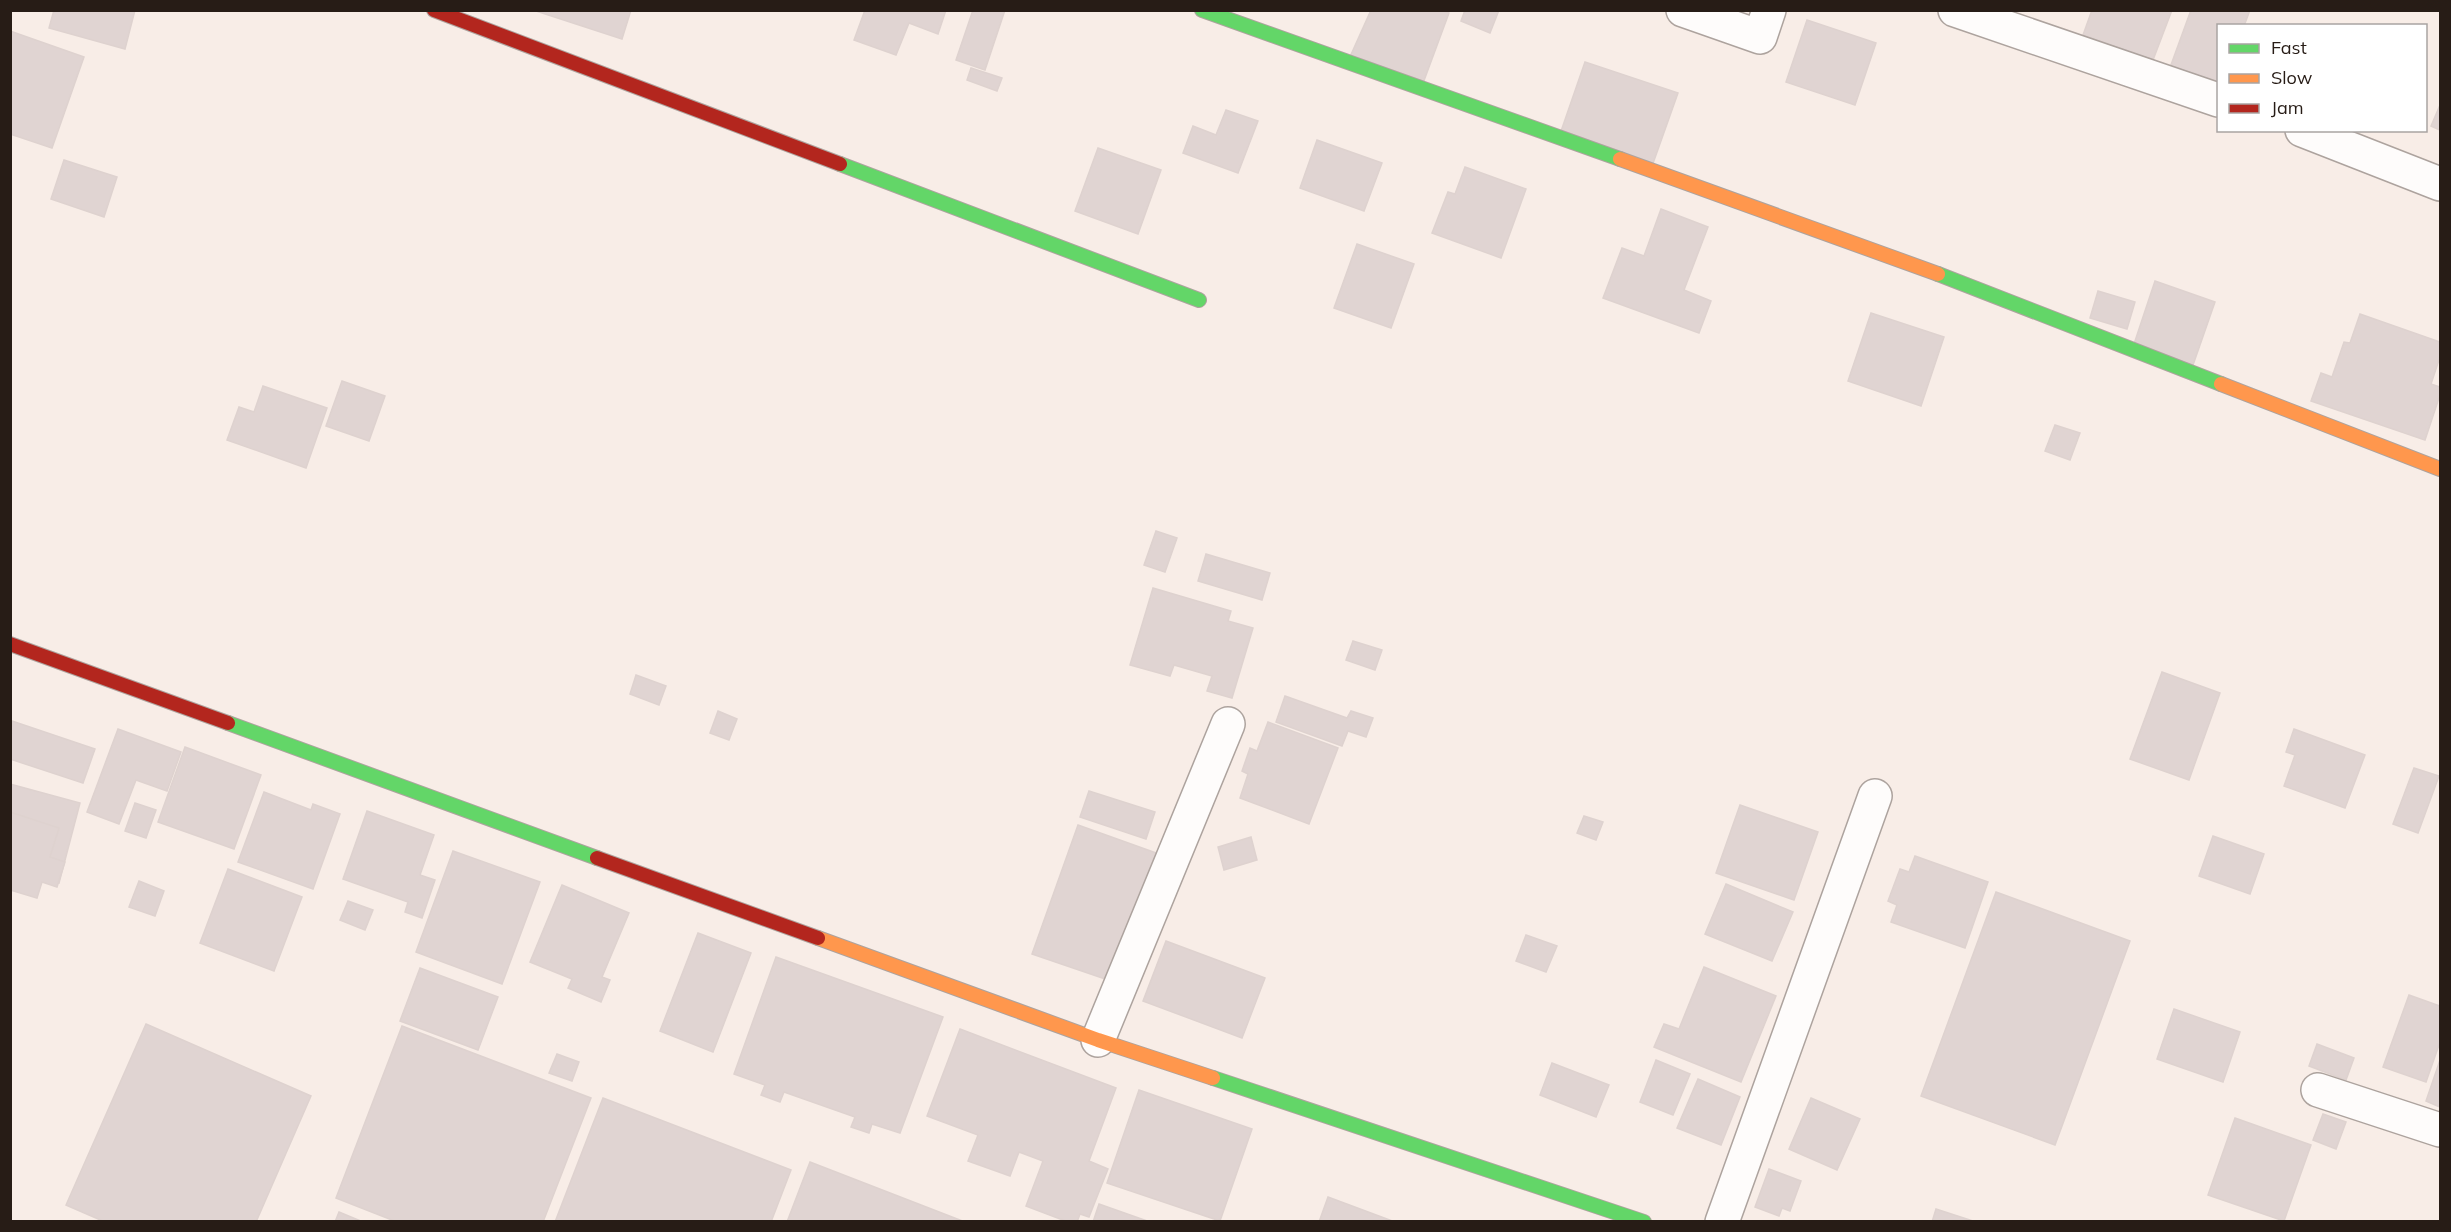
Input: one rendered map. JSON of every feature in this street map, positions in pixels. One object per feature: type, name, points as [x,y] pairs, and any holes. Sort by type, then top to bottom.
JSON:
[{"type":"street","points":[[434,10],[1199,300]]},
{"type":"street","points":[[1202,10],[1889,255],[2440,469]]},
{"type":"street","points":[[1683,10],[1760,37],[1769,10]]},
{"type":"street","points":[[1955,10],[2217,100]]},
{"type":"street","points":[[2307,132],[2440,184]]},
{"type":"street","points":[[10,644],[1098,1040],[1644,1221]]},
{"type":"street","points":[[1098,1040],[1228,724]]},
{"type":"street","points":[[1722,1221],[1875,796]]},
{"type":"street","points":[[2318,1090],[2440,1130]]},
{"type":"building","points":[[54,10],[135,10],[125,49],[49,28]]},
{"type":"building","points":[[533,10],[631,10],[622,39]]},
{"type":"building","points":[[865,10],[946,10],[938,34],[909,23],[896,55],[854,40]]},
{"type":"building","points":[[973,10],[1005,10],[985,70],[956,60]]},
{"type":"building","points":[[1371,10],[1441,10],[1449,13],[1422,86],[1349,59]]},
{"type":"building","points":[[1465,10],[1499,10],[1490,33],[1461,21]]},
{"type":"building","points":[[2092,10],[2172,10],[2153,60],[2083,35]]},
{"type":"building","points":[[2191,10],[2250,10],[2245,24],[2217,24],[2217,92],[2168,73]]},
{"type":"building","points":[[1807,20],[1876,43],[1855,105],[1786,82]]},
{"type":"building","points":[[10,31],[84,57],[52,148],[10,134]]},
{"type":"building","points":[[1585,62],[1678,93],[1651,169],[1559,137]]},
{"type":"building","points":[[971,68],[1002,78],[997,91],[967,80]]},
{"type":"building","points":[[2440,105],[2440,130],[2431,126]]},
{"type":"building","points":[[1226,110],[1258,121],[1238,173],[1183,153],[1193,126],[1216,135]]},
{"type":"building","points":[[1317,140],[1382,163],[1364,211],[1300,188]]},
{"type":"building","points":[[1098,148],[1161,170],[1138,234],[1075,211]]},
{"type":"building","points":[[64,160],[117,177],[104,217],[51,199]]},
{"type":"building","points":[[1465,167],[1526,189],[1501,258],[1432,233],[1448,192],[1455,194]]},
{"type":"building","points":[[1661,209],[1708,227],[1684,290],[1711,301],[1699,333],[1603,298],[1622,248],[1644,256]]},
{"type":"building","points":[[1357,244],[1414,264],[1391,328],[1334,308]]},
{"type":"building","points":[[2155,281],[2215,302],[2193,365],[2134,344]]},
{"type":"building","points":[[2098,291],[2135,302],[2127,329],[2090,318]]},
{"type":"building","points":[[1871,313],[1944,337],[1921,406],[1848,381]]},
{"type":"building","points":[[2360,314],[2440,342],[2440,357],[2431,384],[2440,387],[2440,395],[2425,440],[2311,401],[2321,373],[2332,377],[2344,342],[2350,343]]},
{"type":"building","points":[[342,381],[385,396],[369,441],[326,426]]},
{"type":"building","points":[[263,386],[327,408],[306,468],[227,440],[239,407],[254,412]]},
{"type":"building","points":[[2055,425],[2080,433],[2070,460],[2045,451]]},
{"type":"building","points":[[1156,531],[1177,538],[1165,572],[1144,565]]},
{"type":"building","points":[[1206,554],[1270,573],[1262,600],[1198,581]]},
{"type":"building","points":[[1153,588],[1231,611],[1228,621],[1253,628],[1232,698],[1207,691],[1212,676],[1174,665],[1170,676],[1130,665]]},
{"type":"building","points":[[1353,641],[1382,650],[1375,670],[1346,660]]},
{"type":"building","points":[[2162,672],[2220,693],[2189,780],[2130,759]]},
{"type":"building","points":[[636,675],[666,686],[659,705],[630,694]]},
{"type":"building","points":[[1285,696],[1347,718],[1351,711],[1373,718],[1366,737],[1348,731],[1342,746],[1276,722]]},
{"type":"building","points":[[718,711],[737,719],[729,740],[710,733]]},
{"type":"building","points":[[12,721],[95,749],[83,783],[10,759]]},
{"type":"building","points":[[1268,722],[1338,748],[1309,824],[1240,798],[1248,774],[1242,771],[1250,748],[1257,751]]},
{"type":"building","points":[[118,729],[181,752],[167,791],[136,780],[119,824],[87,812]]},
{"type":"building","points":[[2294,729],[2365,755],[2345,808],[2284,786],[2295,755],[2286,752]]},
{"type":"building","points":[[185,747],[261,775],[234,849],[158,822]]},
{"type":"building","points":[[2414,768],[2439,776],[2418,833],[2393,824]]},
{"type":"building","points":[[10,784],[80,803],[59,883],[10,870]]},
{"type":"building","points":[[1089,791],[1155,812],[1146,839],[1080,817]]},
{"type":"building","points":[[264,792],[311,810],[313,804],[340,814],[313,889],[238,862]]},
{"type":"building","points":[[135,803],[156,810],[146,838],[125,831]]},
{"type":"building","points":[[1740,805],[1818,832],[1794,900],[1716,873]]},
{"type":"building","points":[[367,811],[434,835],[420,875],[435,880],[422,918],[405,912],[408,902],[343,879]]},
{"type":"building","points":[[10,812],[59,828],[50,857],[65,862],[57,887],[42,882],[37,898],[10,890]]},
{"type":"building","points":[[1584,816],[1603,822],[1596,840],[1577,833]]},
{"type":"building","points":[[1078,825],[1159,854],[1114,982],[1032,954]]},
{"type":"building","points":[[2213,836],[2264,854],[2250,894],[2199,876]]},
{"type":"building","points":[[1251,837],[1257,860],[1224,870],[1218,847]]},
{"type":"building","points":[[453,851],[540,882],[502,984],[416,952]]},
{"type":"building","points":[[1915,856],[1988,882],[1965,948],[1891,922],[1897,905],[1888,901],[1900,869],[1909,872]]},
{"type":"building","points":[[228,869],[302,897],[274,971],[200,943]]},
{"type":"building","points":[[139,881],[164,891],[155,916],[129,907]]},
{"type":"building","points":[[1726,884],[1793,912],[1772,961],[1705,934]]},
{"type":"building","points":[[562,885],[629,913],[602,977],[610,980],[601,1002],[568,988],[572,979],[530,962]]},
{"type":"building","points":[[1996,892],[2130,941],[2055,1145],[1921,1096]]},
{"type":"building","points":[[348,901],[373,910],[365,930],[340,920]]},
{"type":"building","points":[[698,933],[751,953],[713,1052],[660,1031]]},
{"type":"building","points":[[1526,935],[1557,946],[1546,972],[1516,961]]},
{"type":"building","points":[[1166,941],[1265,978],[1242,1038],[1143,1001]]},
{"type":"building","points":[[776,957],[943,1017],[900,1133],[872,1124],[869,1133],[851,1127],[855,1117],[784,1092],[780,1102],[761,1095],[765,1085],[734,1074]]},
{"type":"building","points":[[1704,967],[1776,996],[1741,1082],[1654,1047],[1664,1024],[1679,1029]]},
{"type":"building","points":[[420,968],[498,997],[478,1050],[400,1021]]},
{"type":"building","points":[[2409,995],[2440,1006],[2440,1042],[2426,1082],[2383,1067]]},
{"type":"building","points":[[2174,1009],[2240,1032],[2223,1082],[2157,1059]]},
{"type":"building","points":[[146,1024],[311,1096],[256,1222],[105,1222],[66,1205]]},
{"type":"building","points":[[402,1026],[591,1098],[543,1222],[397,1222],[336,1198]]},
{"type":"building","points":[[960,1029],[1116,1088],[1089,1161],[1108,1169],[1089,1217],[1080,1214],[1077,1222],[1068,1222],[1026,1206],[1043,1161],[1019,1152],[1010,1176],[968,1161],[978,1135],[927,1116]]},
{"type":"building","points":[[2317,1044],[2354,1058],[2346,1080],[2309,1066]]},
{"type":"building","points":[[557,1054],[579,1062],[572,1081],[549,1073]]},
{"type":"building","points":[[1656,1060],[1690,1074],[1673,1115],[1640,1102]]},
{"type":"building","points":[[2440,1060],[2440,1107],[2426,1101]]},
{"type":"building","points":[[1552,1063],[1609,1085],[1596,1117],[1540,1095]]},
{"type":"building","points":[[1698,1079],[1740,1097],[1721,1145],[1677,1128]]},
{"type":"building","points":[[1139,1090],[1252,1129],[1220,1221],[1107,1183]]},
{"type":"building","points":[[603,1098],[791,1170],[771,1222],[555,1222]]},
{"type":"building","points":[[1811,1098],[1860,1119],[1837,1170],[1789,1149]]},
{"type":"building","points":[[2323,1114],[2346,1122],[2336,1149],[2313,1140]]},
{"type":"building","points":[[2235,1118],[2311,1145],[2284,1221],[2208,1195]]},
{"type":"building","points":[[810,1162],[965,1222],[787,1222]]},
{"type":"building","points":[[1769,1169],[1801,1181],[1790,1211],[1782,1208],[1779,1216],[1755,1207]]},
{"type":"building","points":[[1328,1197],[1395,1222],[1319,1222]]},
{"type":"building","points":[[1099,1204],[1150,1222],[1093,1222]]},
{"type":"building","points":[[1936,1209],[1976,1222],[1932,1222]]},
{"type":"building","points":[[339,1212],[363,1222],[335,1222]]},
{"type":"traffic: fast","points":[[1202,10],[1620,159]]},
{"type":"traffic: fast","points":[[840,164],[1199,300]]},
{"type":"traffic: fast","points":[[1938,274],[2221,384]]},
{"type":"traffic: fast","points":[[228,723],[597,858]]},
{"type":"traffic: fast","points":[[1213,1078],[1644,1222]]},
{"type":"traffic: slow","points":[[1620,159],[1938,274]]},
{"type":"traffic: slow","points":[[2221,384],[2440,469]]},
{"type":"traffic: slow","points":[[818,938],[1098,1040],[1213,1078]]},
{"type":"traffic: jam","points":[[434,10],[840,164]]},
{"type":"traffic: jam","points":[[10,644],[228,723]]},
{"type":"traffic: jam","points":[[597,858],[818,938]]}]
